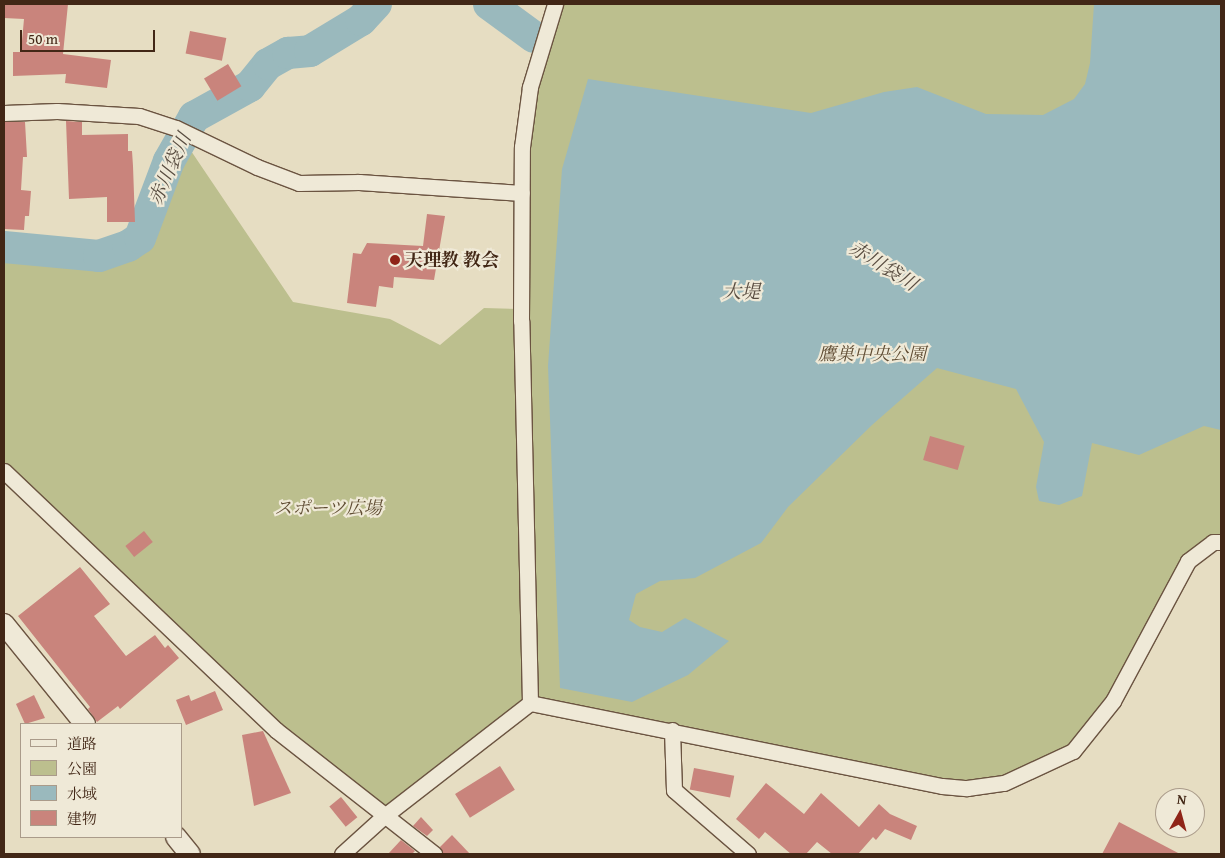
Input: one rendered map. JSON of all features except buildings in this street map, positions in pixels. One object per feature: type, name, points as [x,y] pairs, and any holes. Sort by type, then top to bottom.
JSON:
[{"type":"street","points":[[530,703],[521,321],[522,147],[530,87],[555,4]]},
{"type":"street","points":[[4,113],[57,111],[139,116],[176,128],[299,183],[359,182],[522,193]]},
{"type":"street","points":[[4,471],[276,730],[383,817],[434,854]]},
{"type":"street","points":[[342,854],[383,817],[530,703],[672,730],[942,786],[967,788],[1004,783],[1073,751],[1113,701],[1188,560],[1213,542],[1221,542]]},
{"type":"street","points":[[4,624],[84,723]]},
{"type":"street","points":[[672,730],[674,790],[748,854]]},
{"type":"street","points":[[177,838],[190,854]]},
{"type":"green space","name":"鷹巣中央公園","points":[[555,4],[1221,4],[1221,542],[1188,561],[1147,634],[1073,751],[967,788],[531,703],[383,817],[276,730],[4,471],[4,254],[108,261],[136,249],[155,229],[185,142],[293,302],[390,319],[440,345],[484,308],[521,309],[522,147]]},
{"type":"water","name":"大堤","points":[[1094,4],[1221,4],[1221,430],[1204,426],[1139,455],[1092,443],[1082,496],[1059,505],[1039,501],[1036,487],[1044,442],[1016,389],[937,368],[872,425],[788,507],[761,543],[695,578],[660,581],[636,594],[629,620],[640,627],[662,632],[685,618],[729,641],[688,675],[632,702],[560,688],[548,366],[562,169],[588,79],[811,113],[884,92],[917,87],[986,114],[1043,115],[1074,99],[1085,84],[1090,63]]},
{"type":"waterway","name":"赤川袋川","points":[[4,247],[99,256],[128,246],[140,238],[169,161],[194,117],[250,86],[268,64],[288,53],[310,51],[361,20],[376,4]]},
{"type":"waterway","name":"赤川袋川","points":[[489,4],[534,37]]},
{"type":"place","name":"天理教 教会","points":[[395,260]]},
{"type":"park label","name":"スポーツ広場","points":[[328,508]]}]
